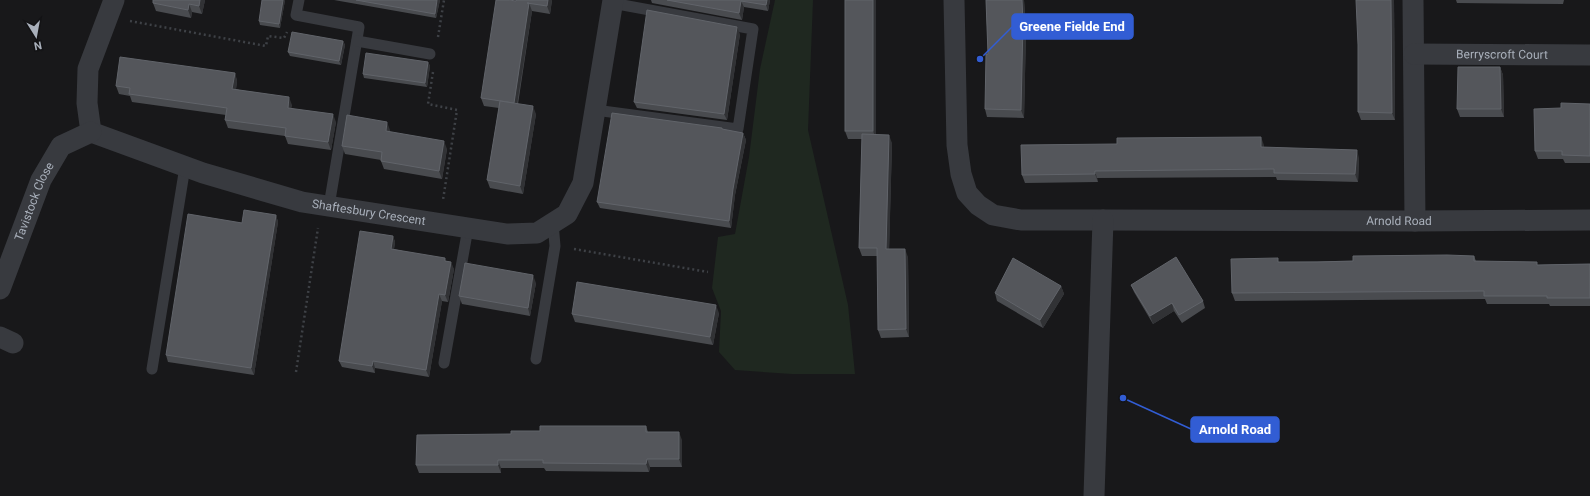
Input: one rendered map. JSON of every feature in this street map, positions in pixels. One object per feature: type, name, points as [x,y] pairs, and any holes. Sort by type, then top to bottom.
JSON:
[{"type":"street","name":"Arnold Road","points":[[954,0],[957,145],[961,174],[967,193],[978,205],[993,215],[1021,220],[1590,220]]},
{"type":"street","points":[[1413,0],[1415,221]]},
{"type":"street","name":"Shaftesbury Crescent","points":[[91,132],[185,167],[302,202],[507,234],[537,233],[567,214],[583,183],[613,2]]},
{"type":"street","points":[[91,132],[87,103],[88,69],[111,8]]},
{"type":"street","name":"Berryscroft Court","points":[[1414,54],[1590,55]]},
{"type":"street","name":"Tavistock Close","points":[[0,289],[41,180],[61,146],[91,132]]},
{"type":"street","points":[[1094,496],[1103,220]]},
{"type":"lane","points":[[299,0],[296,15],[359,27],[325,206]]},
{"type":"lane","points":[[594,110],[738,129],[753,29],[613,2]]},
{"type":"lane","points":[[357,41],[430,54]]},
{"type":"lane","points":[[152,369],[185,167]]},
{"type":"lane","points":[[536,359],[555,246],[553,223]]},
{"type":"lane","points":[[444,363],[468,228]]},
{"type":"path","points":[[438,39],[444,0]]},
{"type":"path","points":[[111,8],[266,46],[268,36],[284,38],[296,15]]},
{"type":"path","points":[[433,69],[428,104],[458,110],[440,224]]},
{"type":"path","points":[[296,372],[325,206]]},
{"type":"path","points":[[555,246],[708,272]]},
{"type":"shaded area","points":[[775,0],[813,0],[808,130],[848,305],[855,374],[792,374],[735,370],[719,352],[721,311],[712,288],[718,237],[735,234],[749,157],[760,69]]},
{"type":"building","points":[[153,0],[200,0],[199,6],[189,4],[188,10],[153,3]]},
{"type":"building","points":[[262,0],[283,0],[279,24],[259,21]]},
{"type":"building","points":[[356,0],[437,0],[435,14]]},
{"type":"building","points":[[496,0],[548,0],[547,6],[529,3],[514,103],[481,98]]},
{"type":"building","points":[[667,0],[767,0],[766,5],[741,1],[739,13]]},
{"type":"building","points":[[845,0],[873,0],[873,131],[845,131]]},
{"type":"building","points":[[986,0],[1022,0],[1023,23],[1021,110],[985,109],[986,54],[988,54]]},
{"type":"building","points":[[1356,0],[1391,0],[1392,113],[1358,112]]},
{"type":"building","points":[[647,10],[737,27],[724,114],[634,102]]},
{"type":"building","points":[[292,32],[343,41],[339,61],[288,52]]},
{"type":"building","points":[[366,53],[428,62],[425,83],[363,74]]},
{"type":"building","points":[[120,57],[235,73],[232,89],[289,97],[288,108],[333,114],[328,142],[285,136],[286,128],[225,120],[227,108],[129,94],[130,88],[116,86]]},
{"type":"building","points":[[1458,67],[1500,67],[1501,109],[1457,109]]},
{"type":"building","points":[[500,101],[533,106],[520,186],[487,180]]},
{"type":"building","points":[[1561,103],[1590,104],[1590,156],[1562,155],[1562,151],[1535,151],[1534,109],[1561,108]]},
{"type":"building","points":[[612,113],[722,128],[743,133],[729,221],[597,202]]},
{"type":"building","points":[[347,115],[387,122],[386,131],[444,141],[439,171],[381,161],[382,152],[342,146]]},
{"type":"building","points":[[862,134],[889,135],[886,249],[905,249],[906,329],[878,330],[877,248],[859,248]]},
{"type":"building","points":[[1261,137],[1261,147],[1357,150],[1355,174],[1274,173],[1274,169],[1095,171],[1095,174],[1022,175],[1021,145],[1117,144],[1117,138]]},
{"type":"building","points":[[244,210],[276,215],[251,368],[166,355],[188,214],[242,223]]},
{"type":"building","points":[[360,231],[393,236],[391,249],[445,258],[445,261],[451,262],[445,295],[439,294],[426,370],[373,361],[372,366],[339,361]]},
{"type":"building","points":[[1353,256],[1474,256],[1474,261],[1537,262],[1537,265],[1590,264],[1590,298],[1484,296],[1484,291],[1232,293],[1231,259],[1278,258],[1278,262],[1317,262],[1353,261]]},
{"type":"building","points":[[1176,257],[1203,301],[1179,315],[1172,303],[1150,316],[1131,285]]},
{"type":"building","points":[[1013,258],[1061,286],[1040,320],[995,293]]},
{"type":"building","points":[[465,263],[533,275],[528,308],[459,296]]},
{"type":"building","points":[[577,282],[716,305],[710,337],[572,314]]},
{"type":"building","points":[[540,426],[646,426],[646,432],[679,432],[679,459],[647,459],[646,464],[543,463],[543,460],[498,460],[498,465],[416,465],[417,435],[511,434],[511,431],[540,431]]},
{"type":"place","name":"Greene Fielde End","points":[[980,59]]},
{"type":"place","name":"Arnold Road","points":[[1123,398]]}]
